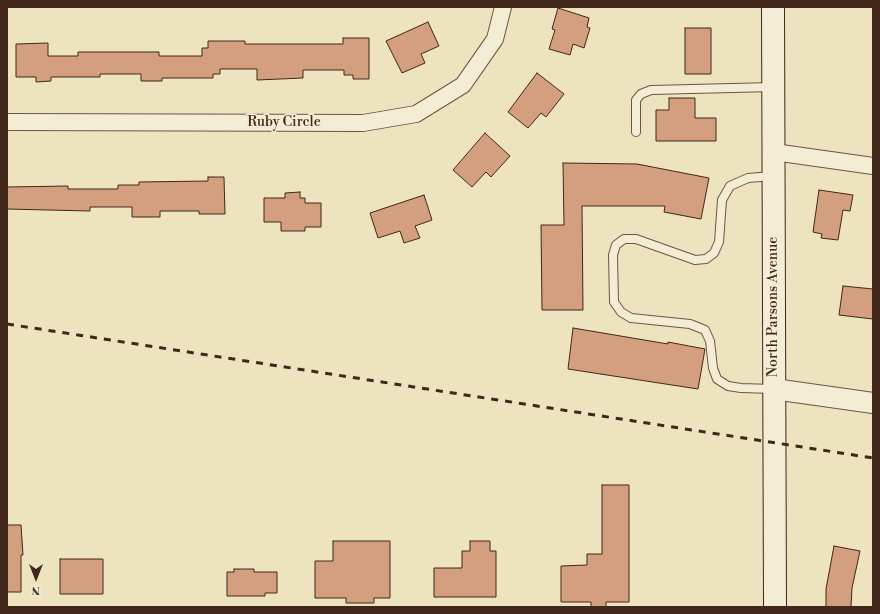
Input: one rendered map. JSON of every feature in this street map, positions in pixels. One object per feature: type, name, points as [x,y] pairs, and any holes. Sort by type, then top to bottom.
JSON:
[{"type":"main road","name":"North Parsons Avenue","points":[[773,7],[775,607]]},
{"type":"street","name":"Ruby Circle","points":[[7,122],[363,123],[416,114],[463,85],[495,39],[503,7]]},
{"type":"street","points":[[774,152],[873,166]]},
{"type":"street","points":[[774,389],[873,403]]},
{"type":"lane","points":[[636,132],[636,100],[641,94],[651,90],[773,87]]},
{"type":"lane","points":[[773,176],[748,178],[730,186],[722,200],[719,242],[714,253],[706,259],[694,260],[636,239],[624,239],[616,245],[613,255],[614,302],[620,312],[631,318],[690,324],[705,330],[710,341],[713,368],[717,379],[728,386],[774,389]]},
{"type":"building","points":[[558,8],[589,18],[587,27],[590,28],[584,48],[573,44],[570,55],[549,49],[555,30],[552,29]]},
{"type":"building","points":[[428,22],[439,46],[421,54],[425,63],[402,73],[386,41]]},
{"type":"building","points":[[685,28],[711,28],[711,74],[685,74]]},
{"type":"building","points":[[343,38],[369,38],[369,79],[353,79],[353,75],[344,75],[344,70],[303,70],[303,78],[257,80],[257,69],[220,69],[220,74],[213,74],[213,78],[162,78],[162,81],[141,81],[141,74],[100,74],[100,77],[51,77],[51,81],[36,82],[36,77],[16,77],[16,44],[48,43],[48,56],[78,56],[78,52],[159,52],[159,56],[202,56],[202,48],[208,48],[208,41],[245,41],[245,44],[343,44]]},
{"type":"building","points":[[537,73],[564,94],[546,117],[541,113],[528,128],[508,112]]},
{"type":"building","points":[[669,98],[695,98],[695,118],[716,118],[716,141],[656,141],[656,110],[669,110]]},
{"type":"building","points":[[485,133],[510,156],[491,177],[486,172],[472,187],[453,170]]},
{"type":"building","points":[[563,163],[637,164],[709,178],[701,219],[664,212],[665,206],[582,206],[583,310],[542,310],[541,225],[564,225]]},
{"type":"building","points":[[208,177],[224,177],[225,214],[199,214],[199,211],[160,211],[160,217],[132,217],[132,207],[90,207],[90,211],[7,209],[7,187],[68,186],[68,189],[118,189],[118,185],[139,185],[139,182],[208,181]]},
{"type":"building","points":[[819,190],[853,195],[850,211],[843,210],[838,240],[821,238],[822,234],[813,232]]},
{"type":"building","points":[[300,192],[300,198],[305,198],[305,203],[321,203],[321,227],[305,227],[305,231],[281,231],[281,222],[264,222],[264,198],[285,198],[285,193]]},
{"type":"building","points":[[424,195],[432,220],[415,226],[420,238],[404,243],[400,231],[378,238],[370,213]]},
{"type":"building","points":[[843,286],[873,289],[873,319],[839,315]]},
{"type":"building","points":[[573,328],[705,349],[698,389],[568,369]]},
{"type":"building","points":[[602,485],[629,485],[629,602],[606,602],[606,607],[591,607],[591,602],[561,602],[561,566],[587,565],[587,554],[602,554]]},
{"type":"building","points":[[7,525],[21,525],[23,555],[21,555],[21,592],[7,592]]},
{"type":"building","points":[[333,541],[390,541],[390,598],[374,598],[374,603],[346,603],[346,598],[315,598],[315,561],[333,561]]},
{"type":"building","points":[[470,541],[490,541],[490,551],[496,551],[496,597],[434,597],[434,568],[462,568],[462,551],[470,551]]},
{"type":"building","points":[[834,546],[860,551],[852,588],[851,607],[826,607],[826,589]]},
{"type":"building","points":[[60,559],[103,559],[103,594],[60,594]]},
{"type":"building","points":[[234,569],[254,569],[254,572],[277,572],[277,593],[265,593],[265,596],[227,596],[227,572],[234,572]]},
{"type":"railway","points":[[7,324],[873,458]]}]
